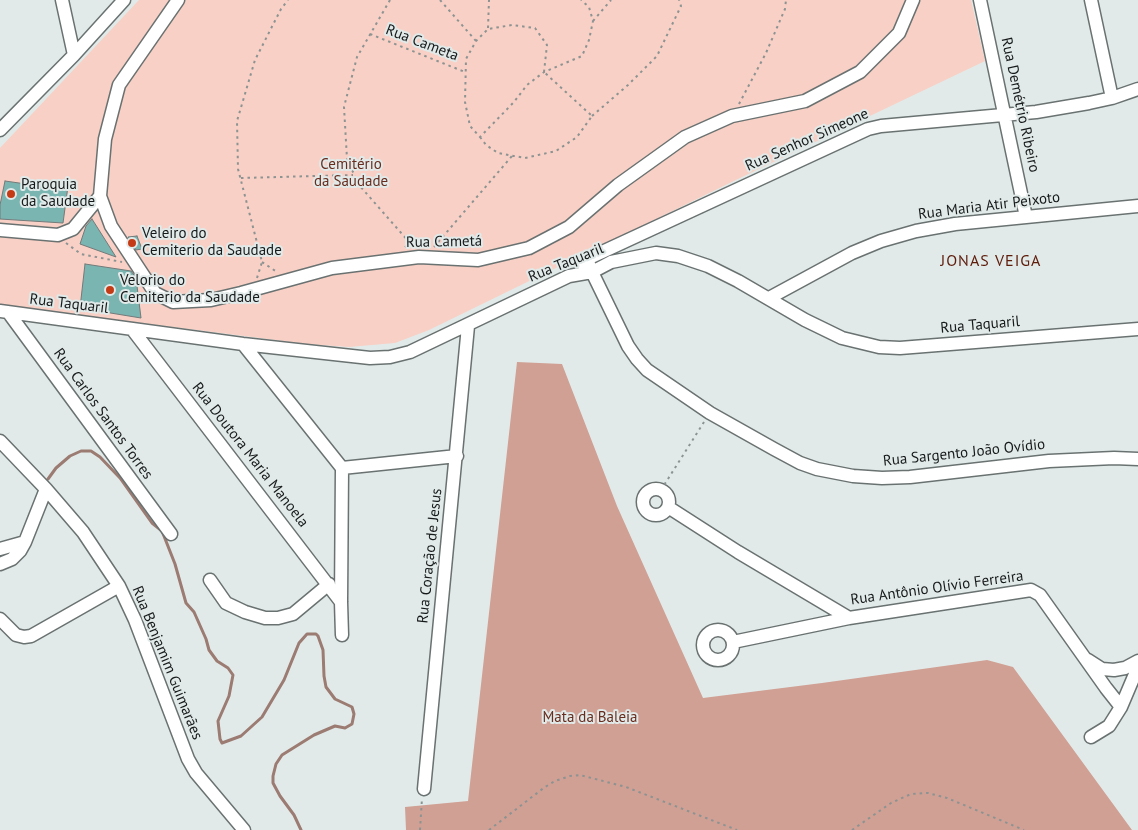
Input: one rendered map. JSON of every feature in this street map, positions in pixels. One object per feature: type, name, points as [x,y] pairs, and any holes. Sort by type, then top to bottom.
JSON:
[{"type":"street","points":[[62,0],[74,55]]},
{"type":"street","points":[[0,130],[74,55],[124,0]]},
{"type":"street","name":"Rua Cametá","points":[[178,0],[119,85],[105,139],[100,196],[111,226],[155,293],[173,302],[211,300],[332,268],[419,257],[478,260],[529,248],[569,227],[618,185],[685,137],[732,116],[805,101],[860,72],[899,33],[913,0]]},
{"type":"street","name":"Rua Demétrio Ribeiro","points":[[980,0],[1006,115],[1026,217]]},
{"type":"street","points":[[1091,0],[1112,98]]},
{"type":"street","name":"Rua Senhor Simeone","points":[[570,276],[587,259],[868,129],[881,126],[1063,108],[1112,98],[1138,89]]},
{"type":"street","points":[[0,230],[58,235],[74,229],[100,196]]},
{"type":"street","name":"Rua Maria Atir Peixoto","points":[[769,298],[852,253],[881,241],[927,228],[1138,206]]},
{"type":"street","name":"Rua Taquaril","points":[[4,312],[243,344],[370,358],[390,357],[410,352],[468,326],[570,276],[592,272],[611,262],[656,253],[678,256],[708,266],[769,298],[805,320],[842,338],[879,347],[900,348],[1138,328]]},
{"type":"street","name":"Rua Sargento João Ovídio","points":[[587,259],[636,359],[660,380],[710,413],[800,463],[830,472],[882,478],[910,477],[1049,461],[1114,458],[1138,459]]},
{"type":"street","name":"Rua Carlos Santos Torres","points":[[4,312],[171,534]]},
{"type":"street","name":"Rua Coração de Jesus","points":[[424,789],[468,326]]},
{"type":"street","name":"Rua Doutora Maria Manoela","points":[[132,328],[341,602]]},
{"type":"street","points":[[243,344],[342,468],[342,635]]},
{"type":"street","name":"Rua Benjamim Guimarães","points":[[0,441],[46,489],[83,532],[119,586],[135,620],[188,759],[196,773],[244,830]]},
{"type":"street","points":[[342,468],[456,456]]},
{"type":"street","points":[[0,564],[12,560],[25,542],[46,489]]},
{"type":"street","points":[[661,490],[668,498],[668,507],[661,514],[651,514],[643,505],[644,496],[648,491],[661,490]]},
{"type":"street","points":[[668,507],[738,552],[849,618]]},
{"type":"street","points":[[0,549],[25,542]]},
{"type":"street","points":[[210,580],[226,603],[245,612],[265,618],[278,618],[293,614],[328,584]]},
{"type":"street","points":[[0,620],[16,635],[31,636],[119,586]]},
{"type":"street","name":"Rua Antônio Olívio Ferreira","points":[[733,642],[849,618],[1031,590],[1040,595],[1121,707]]},
{"type":"street","points":[[1084,657],[1102,669],[1114,670],[1125,668],[1138,661]]},
{"type":"street","points":[[1091,737],[1109,726],[1121,707],[1138,667]]},
{"type":"path","points":[[253,290],[262,262],[238,169],[237,121],[255,60],[281,9],[288,0]]},
{"type":"path","name":"Rua Cameta","points":[[390,0],[357,57],[344,107],[347,159],[359,185],[410,243],[425,257]]},
{"type":"path","name":"Rua Cameta","points":[[440,0],[476,41]]},
{"type":"path","points":[[489,0],[488,28],[512,25],[535,28],[547,45],[544,72]]},
{"type":"path","points":[[480,137],[514,102],[527,85],[544,72],[582,56],[589,40],[593,21],[589,7],[581,0]]},
{"type":"path","points":[[593,21],[611,0]]},
{"type":"path","points":[[425,257],[512,156],[525,158],[556,151],[577,137],[592,116],[628,85],[657,56],[681,6],[679,0]]},
{"type":"path","points":[[732,116],[766,53],[785,9],[786,0]]},
{"type":"path","name":"Rua Cameta","points":[[488,28],[476,41],[466,58],[464,102],[470,126],[486,145],[498,154],[512,156]]},
{"type":"path","name":"Rua Cameta","points":[[370,34],[465,72]]},
{"type":"path","points":[[544,72],[592,116]]},
{"type":"path","points":[[241,178],[354,175]]},
{"type":"path","points":[[58,235],[80,254],[113,262],[136,264]]},
{"type":"path","points":[[403,249],[410,243]]},
{"type":"path","points":[[262,262],[289,280]]},
{"type":"path","points":[[661,490],[710,413]]},
{"type":"path","points":[[489,830],[545,787],[562,779],[580,775],[626,787],[737,830]]},
{"type":"path","points":[[420,830],[424,789]]},
{"type":"path","points":[[852,830],[890,803],[911,794],[928,793],[947,798],[1024,830]]},
{"type":"green space","name":"Cemitério da Saudade","points":[[139,0],[971,0],[985,61],[429,330],[395,343],[349,347],[307,344],[0,305],[0,148]]},
{"type":"green space","name":"Mata da Baleia","points":[[517,362],[562,364],[617,506],[703,698],[987,660],[1013,667],[1132,830],[406,830],[405,807],[468,801]]},
{"type":"building","points":[[5,181],[26,184],[26,181],[68,186],[63,223],[0,219],[0,205]]},
{"type":"building","points":[[92,219],[116,257],[80,244],[86,226]]},
{"type":"building","points":[[137,236],[142,249],[136,250],[128,237]]},
{"type":"building","name":"Velorio do Cemiterio da Saudade","points":[[85,264],[131,271],[136,278],[141,318],[80,308]]},
{"type":"waterway","points":[[48,479],[56,468],[70,456],[81,451],[91,451],[100,457],[120,478],[152,523],[162,531],[175,564],[186,603],[194,612],[209,650],[217,661],[228,668],[233,675],[229,696],[218,721],[222,743],[241,736],[262,717],[284,680],[299,643],[307,634],[316,634],[318,636],[323,650],[326,687],[335,699],[352,707],[354,714],[352,724],[345,728],[335,726],[314,735],[282,755],[276,764],[273,783],[294,815],[301,830]]},
{"type":"place","name":"Paroquia da Saudade","points":[[11,194]]},
{"type":"place","name":"Veleiro do Cemiterio da Saudade","points":[[132,243]]},
{"type":"place","name":"Velorio do Cemiterio da Saudade","points":[[110,290]]},
{"type":"district","name":"JONAS VEIGA","points":[[991,261]]}]
